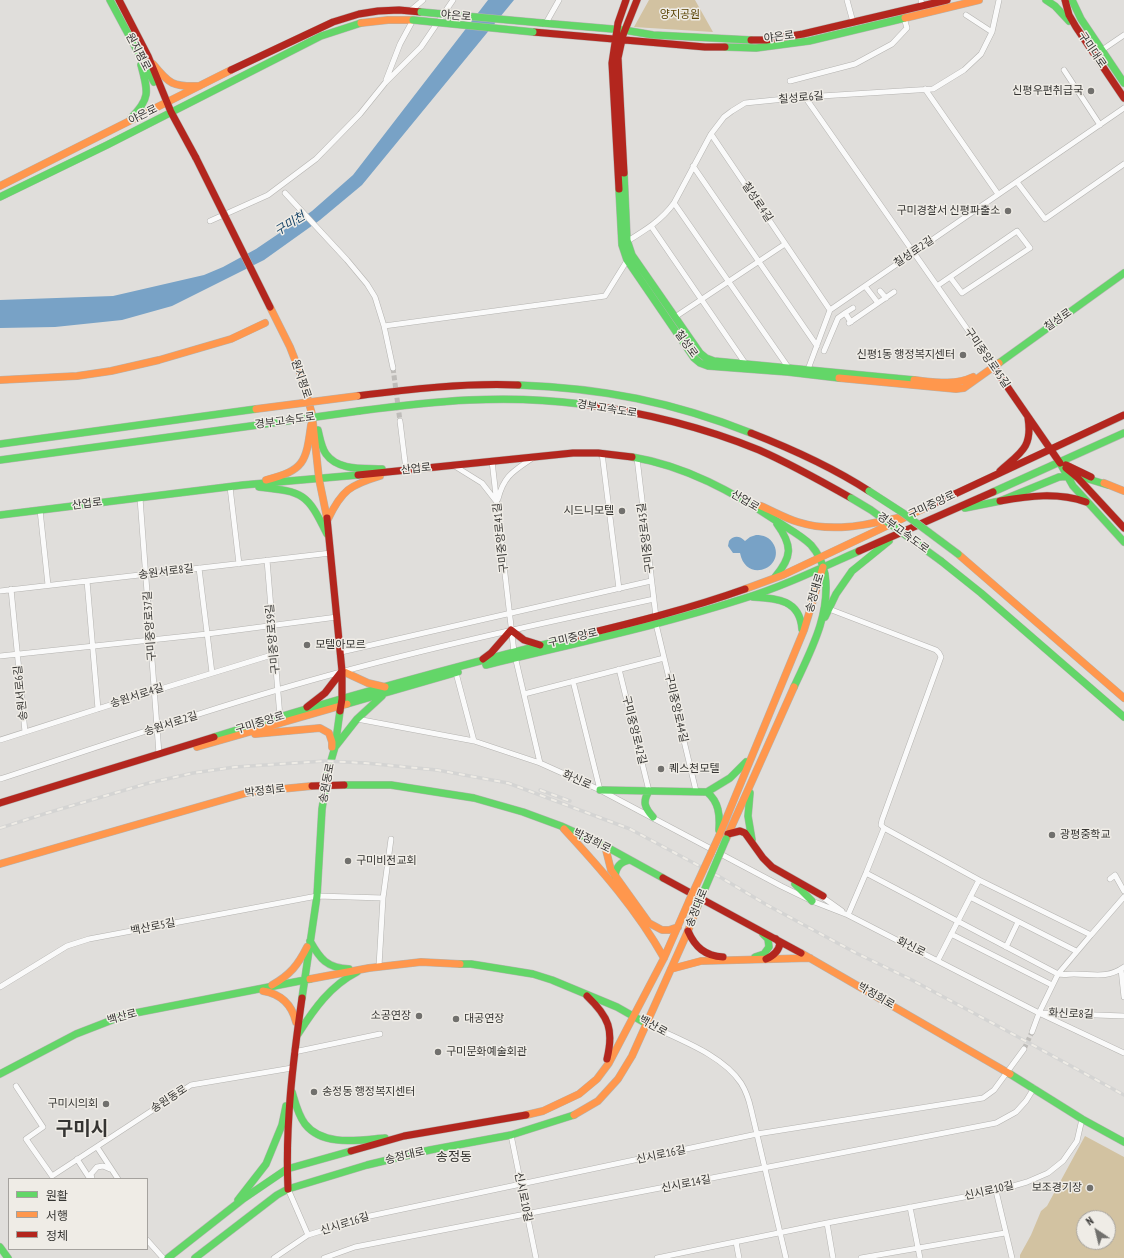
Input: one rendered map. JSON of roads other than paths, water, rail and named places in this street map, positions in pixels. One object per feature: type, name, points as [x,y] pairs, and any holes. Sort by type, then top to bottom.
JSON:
[{"type":"main road","name":"원지평로","points":[[110,0],[196,158],[290,347],[302,378],[312,414],[319,479]]},
{"type":"main road","name":"원지평로","points":[[119,0],[148,56],[166,103]]},
{"type":"main road","points":[[618,38],[626,0]]},
{"type":"main road","points":[[618,38],[624,30],[637,0]]},
{"type":"main road","name":"야은로","points":[[0,186],[166,103],[334,22],[359,14],[378,11],[410,11],[624,30],[653,35],[766,40],[803,34],[922,3],[947,0]]},
{"type":"main road","name":"야은로","points":[[0,197],[72,163],[321,36],[357,23],[376,20],[413,20],[705,47],[756,48],[809,41],[979,0]]},
{"type":"main road","points":[[1046,0],[1061,10],[1080,33]]},
{"type":"main road","name":"구미대로","points":[[1065,0],[1069,15],[1124,98]]},
{"type":"main road","name":"구미대로","points":[[1072,0],[1081,19],[1124,83]]},
{"type":"main road","name":"칠성로","points":[[618,38],[612,63],[625,243],[629,257],[694,358],[700,363],[708,366],[781,372],[807,372],[956,389],[964,388],[1124,274]]},
{"type":"main road","points":[[148,56],[165,79],[172,85],[202,86]]},
{"type":"main road","points":[[125,124],[139,110],[147,99],[148,92],[140,57]]},
{"type":"main road","name":"칠성로","points":[[629,257],[675,317],[700,353],[706,358],[714,361],[788,367],[807,372]]},
{"type":"main road","points":[[0,380],[77,376],[111,371],[159,360],[231,339],[265,323]]},
{"type":"main road","name":"구미중앙로45길","points":[[993,366],[1060,463]]},
{"type":"main road","name":"경부고속도로","points":[[0,444],[256,409],[417,389],[499,385],[543,386],[581,389],[662,404],[734,426],[796,450],[852,479],[903,513],[958,554],[1124,698]]},
{"type":"main road","name":"경부고속도로","points":[[0,460],[415,403],[453,400],[538,400],[621,409],[657,418],[746,445],[787,463],[871,510],[941,561],[981,593],[1124,717]]},
{"type":"main road","points":[[993,476],[1028,444],[1031,433],[1026,412]]},
{"type":"main road","points":[[312,414],[326,453],[337,463],[347,466],[403,470]]},
{"type":"main road","points":[[243,485],[285,475],[300,466],[307,455],[312,414]]},
{"type":"main road","name":"구미중앙로","points":[[384,691],[456,673],[541,645],[656,621],[774,578],[820,558],[1124,415]]},
{"type":"main road","name":"구미중앙로","points":[[0,807],[479,662],[514,655],[743,599],[778,586],[898,534],[1060,463],[1124,433]]},
{"type":"main road","name":"산업로","points":[[0,515],[243,485],[319,479],[563,454],[602,453],[637,458],[679,468],[732,493],[772,517],[810,544],[816,549],[823,566]]},
{"type":"main road","points":[[1060,463],[1073,486],[1124,542]]},
{"type":"main road","points":[[1060,463],[1077,477],[1124,528]]},
{"type":"main road","points":[[1060,463],[1124,491]]},
{"type":"main road","points":[[327,519],[338,499],[352,485],[403,470]]},
{"type":"main road","points":[[1000,501],[1059,477],[1077,477],[1108,485]]},
{"type":"main road","name":"송원동로","points":[[288,1189],[287,1169],[292,1068],[316,896],[322,809],[328,771],[335,747],[341,703],[341,652],[330,540],[319,479]]},
{"type":"main road","points":[[243,485],[292,491],[299,494],[309,501],[314,507],[330,540]]},
{"type":"main road","points":[[732,493],[796,522],[837,529],[913,514]]},
{"type":"main road","points":[[950,511],[1000,501],[1038,496],[1070,497],[1089,504]]},
{"type":"main road","points":[[772,517],[786,535],[789,547],[787,561],[784,567],[774,578]]},
{"type":"main road","points":[[820,630],[836,594],[852,571],[898,534]]},
{"type":"main road","name":"송정대로","points":[[195,1258],[277,1195],[288,1189],[374,1163],[430,1150],[511,1135],[574,1115],[598,1101],[618,1079],[632,1056],[647,1024],[727,837],[820,630],[826,592],[823,566]]},
{"type":"main road","name":"송정대로","points":[[168,1258],[259,1187],[287,1169],[404,1136],[500,1120],[543,1110],[579,1094],[598,1078],[605,1068],[664,958],[719,836],[810,613],[816,585],[823,566]]},
{"type":"main road","points":[[743,599],[753,597],[769,597],[787,602],[794,606],[802,620],[803,628],[796,649]]},
{"type":"main road","points":[[479,662],[491,653],[511,630],[524,640],[541,645]]},
{"type":"main road","points":[[304,709],[325,693],[342,671],[384,691],[357,719],[335,747]]},
{"type":"main road","name":"구미중앙로","points":[[0,803],[304,709],[341,703]]},
{"type":"main road","points":[[237,736],[313,728],[325,730],[329,733],[332,742],[328,771]]},
{"type":"main road","points":[[707,792],[737,772],[752,753]]},
{"type":"main road","points":[[753,781],[748,802],[748,822],[754,844]]},
{"type":"main road","name":"박정희로","points":[[0,864],[250,792],[312,786],[390,784],[474,798],[523,812],[561,826],[605,846],[752,927],[775,938],[1007,1072],[1082,1119],[1124,1142]]},
{"type":"main road","points":[[600,790],[707,792],[714,797],[716,803],[720,823],[719,836]]},
{"type":"main road","points":[[649,791],[644,800],[644,806],[652,817]]},
{"type":"main road","points":[[561,826],[613,878],[654,938],[664,958]]},
{"type":"main road","points":[[727,837],[740,831],[745,833],[767,863],[778,871],[823,896]]},
{"type":"main road","points":[[605,846],[604,858],[606,869],[649,922],[656,929],[662,932],[678,927]]},
{"type":"main road","points":[[613,878],[619,864],[625,860],[629,860]]},
{"type":"main road","points":[[788,876],[812,901]]},
{"type":"main road","points":[[752,927],[764,934],[769,943],[767,951],[762,958]]},
{"type":"main road","points":[[688,931],[692,940],[703,952],[717,957],[810,958]]},
{"type":"main road","points":[[671,969],[702,961],[762,958],[772,956],[778,949],[780,943],[775,938]]},
{"type":"main road","name":"백산로","points":[[310,941],[316,953],[328,964],[346,969],[369,968]]},
{"type":"main road","name":"백산로","points":[[255,991],[276,982],[291,973],[298,965],[310,941]]},
{"type":"main road","name":"백산로","points":[[0,1074],[71,1036],[111,1019],[125,1015],[379,966],[421,962],[472,964],[533,974],[582,992],[633,1015],[647,1024]]},
{"type":"main road","name":"백산로","points":[[296,1038],[314,1008],[327,993],[354,974],[369,968]]},
{"type":"main road","name":"백산로","points":[[255,991],[271,992],[284,999],[295,1017],[297,1024],[296,1038]]},
{"type":"main road","points":[[582,992],[597,1005],[606,1017],[609,1025],[611,1045],[605,1068]]},
{"type":"main road","points":[[290,1088],[306,1124],[317,1134],[330,1140],[347,1141],[404,1136]]},
{"type":"main road","points":[[232,1208],[266,1164],[282,1125],[290,1088]]},
{"type":"main road","points":[[1103,1131],[1124,1137]]},
{"type":"main road","points":[[1103,1131],[1124,1146]]},
{"type":"main road","points":[[0,1247],[8,1258]]},
{"type":"street","points":[[410,11],[423,0]]},
{"type":"street","points":[[210,221],[251,201],[268,195],[316,159],[360,114],[385,83],[421,47],[453,0]]},
{"type":"street","points":[[544,23],[559,0]]},
{"type":"street","points":[[847,0],[853,22]]},
{"type":"street","name":"칠성로6길","points":[[625,243],[660,219],[674,203],[711,134],[724,117],[745,103],[805,97],[932,89],[964,70],[981,54],[992,32],[999,0]]},
{"type":"street","points":[[966,15],[992,32]]},
{"type":"street","points":[[790,81],[855,64],[892,44],[907,28],[904,18]]},
{"type":"street","points":[[385,83],[400,44],[413,20]]},
{"type":"street","name":"구미대로","points":[[1102,50],[1124,35]]},
{"type":"street","points":[[1064,70],[1100,125]]},
{"type":"street","points":[[925,89],[998,194]]},
{"type":"street","name":"구미중앙로45길","points":[[805,97],[993,366]]},
{"type":"street","name":"칠성로2길","points":[[830,310],[1124,108]]},
{"type":"street","name":"칠성로4길","points":[[711,134],[785,244]]},
{"type":"street","points":[[1017,182],[1045,219],[1124,164]]},
{"type":"street","points":[[693,166],[817,346]]},
{"type":"street","points":[[286,195],[340,252],[367,284],[375,297],[384,326],[393,368]]},
{"type":"street","points":[[674,203],[788,367]]},
{"type":"street","points":[[651,226],[745,363]]},
{"type":"street","points":[[937,286],[950,277],[1017,231],[1030,248],[962,293],[950,277]]},
{"type":"street","points":[[675,317],[785,244],[830,310],[807,372]]},
{"type":"street","points":[[384,326],[605,296],[629,257]]},
{"type":"street","points":[[865,286],[878,303]]},
{"type":"street","points":[[880,291],[886,298]]},
{"type":"street","points":[[845,313],[850,322],[894,292]]},
{"type":"street","points":[[824,351],[838,318],[853,308]]},
{"type":"street","points":[[400,421],[403,470]]},
{"type":"street","points":[[602,453],[619,589]]},
{"type":"street","points":[[497,502],[501,486],[506,479],[514,471],[536,457]]},
{"type":"street","name":"구미중앙로43길","points":[[637,458],[656,621]]},
{"type":"street","name":"구미중앙로41길","points":[[492,461],[514,655]]},
{"type":"street","points":[[453,465],[482,483],[497,502]]},
{"type":"street","points":[[230,487],[239,564]]},
{"type":"street","name":"구미중앙로37길","points":[[140,498],[159,754]]},
{"type":"street","points":[[40,510],[48,585]]},
{"type":"street","name":"송원서로8길","points":[[0,591],[331,553]]},
{"type":"street","name":"구미중앙로39길","points":[[267,560],[280,717]]},
{"type":"street","points":[[200,568],[212,673]]},
{"type":"street","points":[[87,581],[98,709]]},
{"type":"street","points":[[341,652],[652,581]]},
{"type":"street","name":"송원서로6길","points":[[11,589],[25,732]]},
{"type":"street","points":[[342,671],[511,630],[654,599]]},
{"type":"street","points":[[829,609],[936,650],[941,656],[881,825],[979,880],[1091,935]]},
{"type":"street","name":"송원서로6길","points":[[0,656],[207,634],[337,617]]},
{"type":"street","name":"구미중앙로44길","points":[[656,621],[696,791]]},
{"type":"street","name":"송원서로4길","points":[[0,740],[154,690],[275,654]]},
{"type":"street","points":[[514,655],[540,764]]},
{"type":"street","points":[[524,694],[664,658]]},
{"type":"street","name":"구미중앙로42길","points":[[619,669],[649,791]]},
{"type":"street","name":"송원서로2길","points":[[0,779],[157,728],[342,671]]},
{"type":"street","points":[[456,673],[474,741]]},
{"type":"street","points":[[573,681],[600,790]]},
{"type":"street","name":"화신로","points":[[357,719],[474,741],[540,764],[600,790],[781,886],[848,916],[938,960],[1039,1013],[1124,1053]]},
{"type":"street","points":[[823,896],[848,916],[884,828]]},
{"type":"street","points":[[379,966],[383,898],[391,839]]},
{"type":"street","points":[[866,873],[1058,974],[1098,976],[1114,974],[1123,968]]},
{"type":"street","points":[[1110,879],[1115,875],[1124,891]]},
{"type":"street","points":[[938,960],[979,880]]},
{"type":"street","name":"화신로","points":[[781,886],[809,891],[823,896]]},
{"type":"street","points":[[316,896],[383,898]]},
{"type":"street","name":"백산로5길","points":[[0,987],[67,946],[89,939],[316,896]]},
{"type":"street","points":[[970,897],[1076,952]]},
{"type":"street","points":[[1039,1013],[1058,974],[1124,898]]},
{"type":"street","points":[[1006,947],[1018,922]]},
{"type":"street","points":[[951,934],[1052,985]]},
{"type":"street","points":[[1123,968],[1124,997]]},
{"type":"street","name":"화신로8길","points":[[1032,1032],[1039,1013],[1124,1016]]},
{"type":"street","name":"백산로","points":[[647,1024],[701,1050],[720,1062],[741,1082],[747,1094],[786,1258]]},
{"type":"street","points":[[294,1052],[380,1034]]},
{"type":"street","points":[[1007,1072],[1024,1048]]},
{"type":"street","name":"송원동로","points":[[16,1086],[43,1127],[26,1138],[52,1176],[191,1085],[292,1068]]},
{"type":"street","name":"신시로16길","points":[[274,1258],[308,1235],[370,1216],[757,1134],[983,1098],[994,1090],[1007,1072]]},
{"type":"street","name":"신시로14길","points":[[324,1258],[354,1247],[765,1169],[996,1123],[1016,1112],[1026,1101],[1034,1088]]},
{"type":"street","name":"신시로10길","points":[[657,1258],[826,1223],[996,1191],[1027,1182],[1038,1178],[1063,1161],[1077,1141],[1082,1119]]},
{"type":"street","name":"신시로10길","points":[[511,1135],[536,1258]]},
{"type":"street","points":[[96,1147],[117,1178]]},
{"type":"street","points":[[77,1159],[90,1178]]},
{"type":"street","points":[[91,1178],[91,1174],[97,1167],[107,1167],[113,1171]]},
{"type":"street","name":"신시로16길","points":[[288,1189],[308,1235]]},
{"type":"street","points":[[996,1191],[1012,1258]]},
{"type":"street","points":[[910,1208],[920,1258]]},
{"type":"street","points":[[826,1223],[833,1258]]},
{"type":"street","points":[[861,1258],[1005,1233]]},
{"type":"street","points":[[148,1241],[163,1258]]},
{"type":"street","points":[[736,1242],[739,1258]]},
{"type":"water","points":[[488,0],[514,0],[362,185],[320,220],[264,260],[172,306],[122,320],[55,327],[0,328],[0,300],[113,296],[204,275],[223,267],[256,249],[312,211],[353,175]]},
{"type":"water","points":[[756,535],[768,538],[774,545],[776,553],[770,566],[756,570],[749,568],[744,562],[740,553],[733,553],[728,546],[729,541],[735,537],[739,537],[745,541]]},
{"type":"tunnel","points":[[393,368],[400,421]]},
{"type":"tunnel","points":[[1024,1049],[1032,1032]]},
{"type":"railway","points":[[0,828],[149,783],[193,773],[235,767],[325,761],[365,763],[437,770],[508,783],[630,829],[720,877],[767,905],[856,953],[910,979],[1124,1095]]},
{"type":"railway","points":[[540,790],[570,801]]},
{"type":"place","name":"신평우편취급국","points":[[1091,91]]},
{"type":"place","name":"구미경찰서 신평파출소","points":[[1008,211]]},
{"type":"place","name":"신평1동 행정복지센터","points":[[963,355]]},
{"type":"place","name":"시드니모텔","points":[[622,511]]},
{"type":"place","name":"모텔아모르","points":[[307,645]]},
{"type":"place","name":"퀘스천모텔","points":[[661,769]]},
{"type":"place","name":"광평중학교","points":[[1052,835]]},
{"type":"place","name":"구미비전교회","points":[[348,861]]},
{"type":"place","name":"소공연장","points":[[419,1016]]},
{"type":"place","name":"대공연장","points":[[456,1019]]},
{"type":"place","name":"구미문화예술회관","points":[[438,1052]]},
{"type":"place","name":"송정동 행정복지센터","points":[[314,1092]]},
{"type":"place","name":"구미시의회","points":[[106,1104]]},
{"type":"place","name":"보조경기장","points":[[1090,1188]]},
{"type":"district","name":"구미시","points":[[82,1130]]},
{"type":"district","name":"송정동","points":[[454,1157]]},
{"type":"park label","name":"양지공원","points":[[680,15]]},
{"type":"water label","name":"구미천","points":[[290,224]]}]
